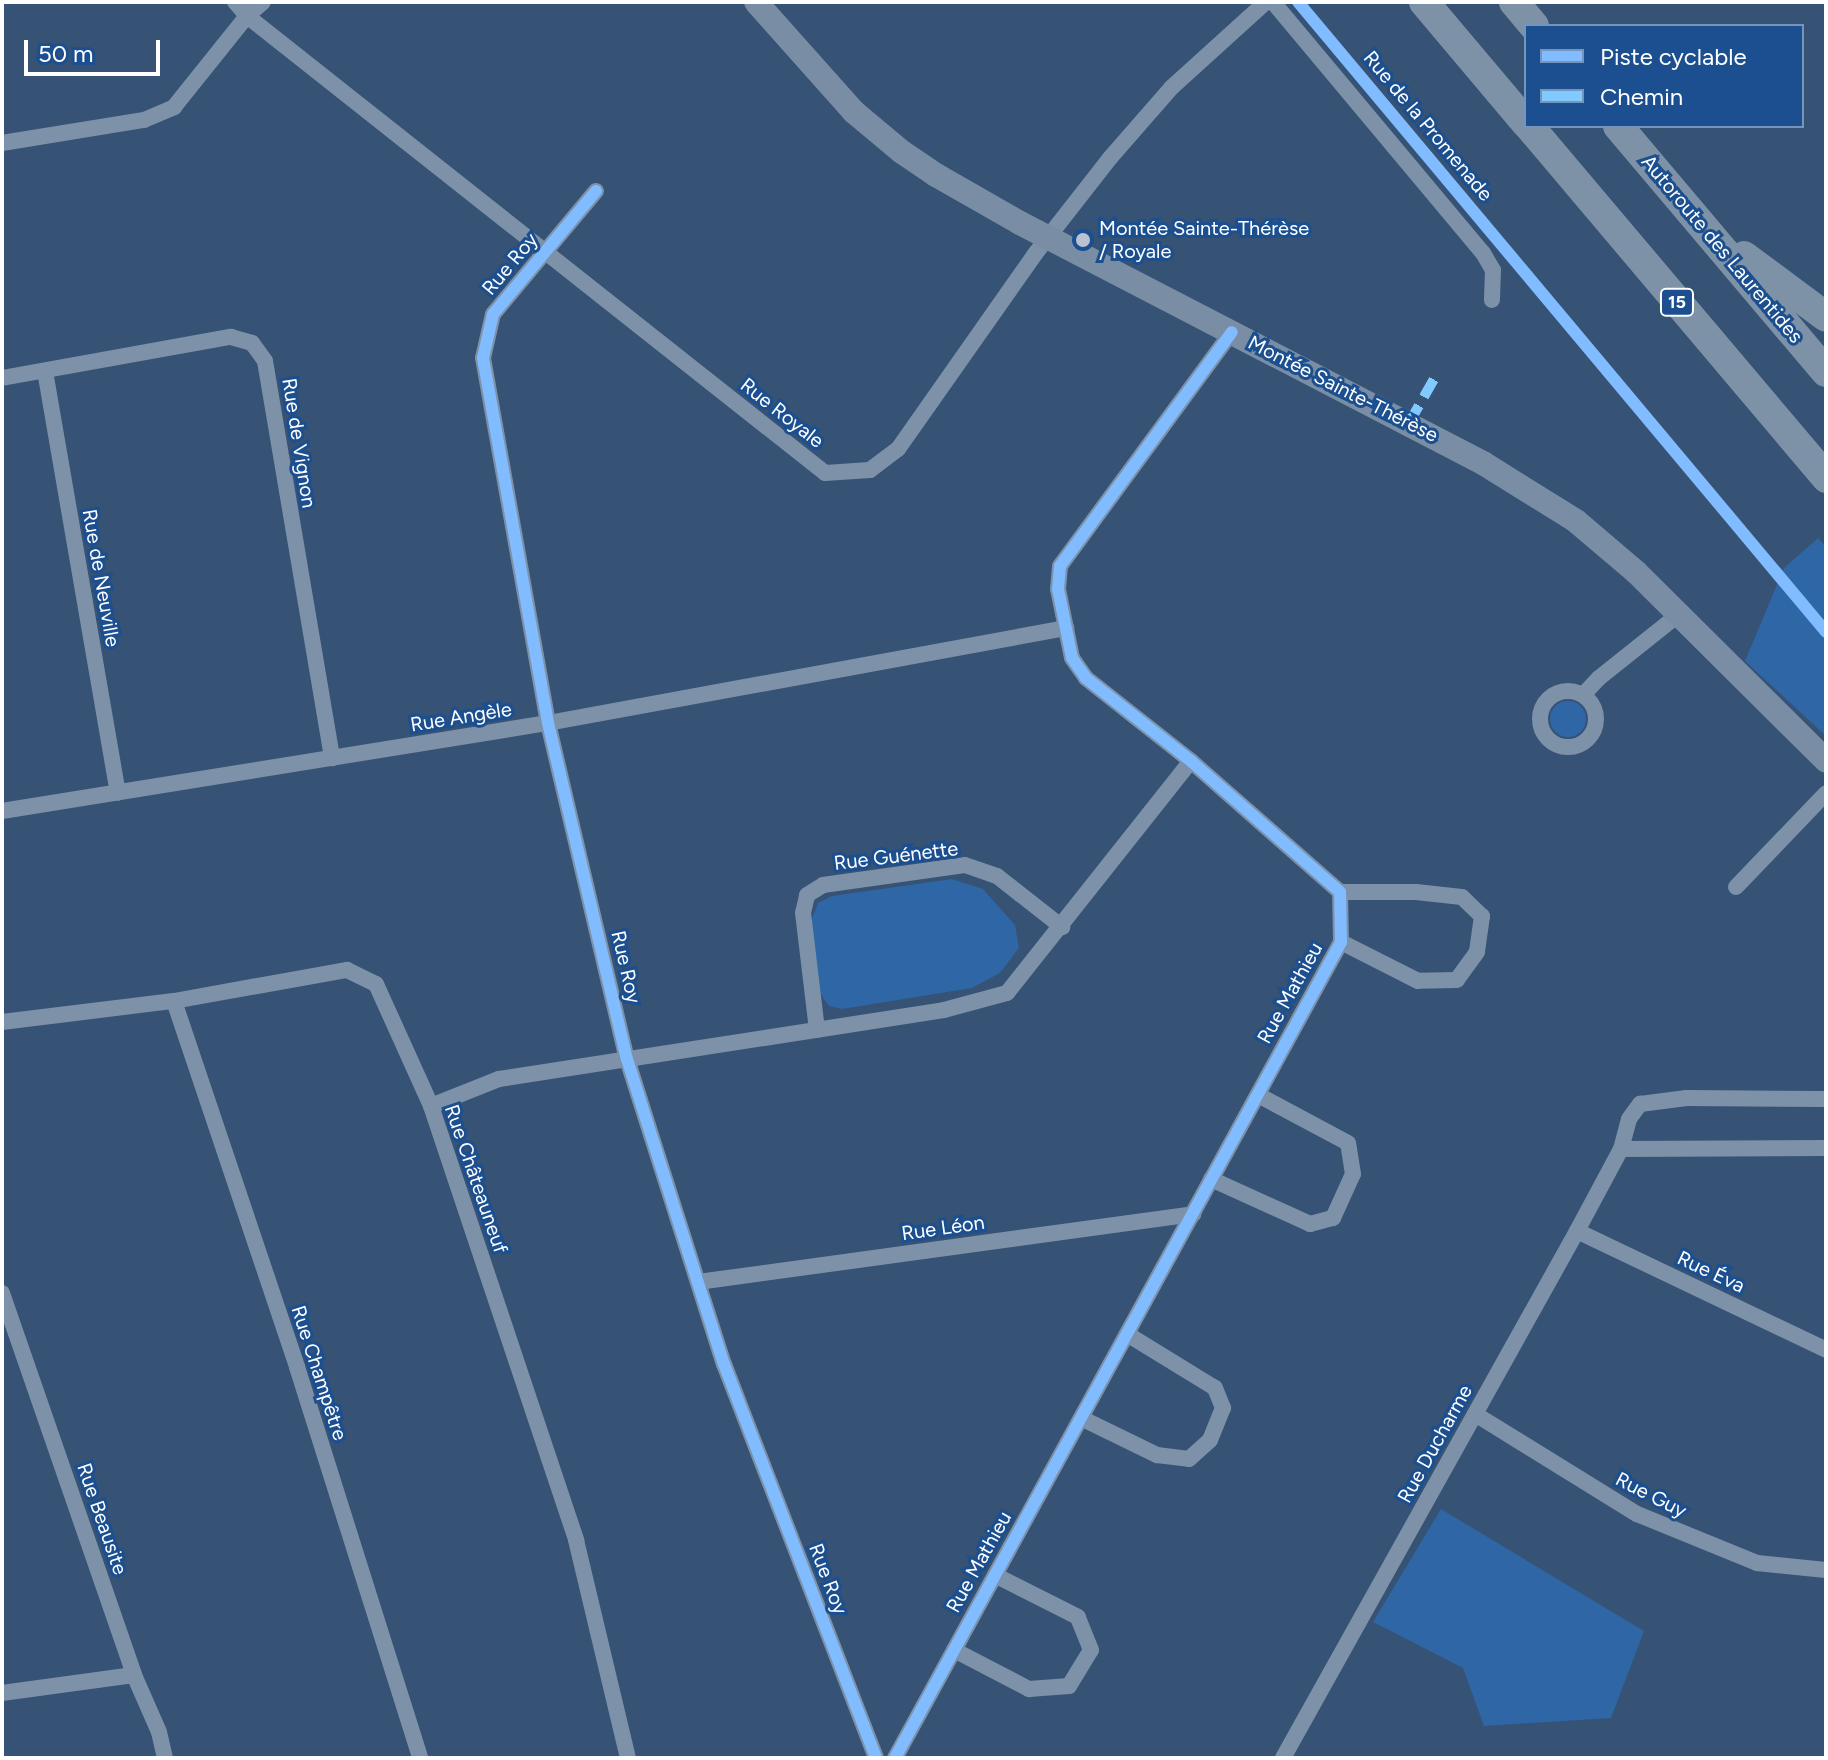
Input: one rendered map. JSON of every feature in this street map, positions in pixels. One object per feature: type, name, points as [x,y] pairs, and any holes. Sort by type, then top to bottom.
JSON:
[{"type":"highway","name":"15","points":[[1424,2],[1524,119]]},
{"type":"highway","points":[[1514,2],[1532,24]]},
{"type":"highway","name":"15","points":[[1531,128],[1826,478]]},
{"type":"highway","name":"Autoroute des Laurentides","points":[[1620,128],[1826,372]]},
{"type":"highway","points":[[1695,218],[1826,317]]},
{"type":"street","name":"Rue Royale","points":[[235,2],[247,16],[825,473],[870,470],[898,449],[1048,238],[1155,104],[1266,2]]},
{"type":"street","points":[[2,143],[144,120],[174,107],[247,16],[263,2]]},
{"type":"street","name":"Montée Sainte-Thérèse","points":[[756,2],[841,98],[898,149],[955,187],[1415,426],[1546,500],[1606,545],[1826,761]]},
{"type":"street","name":"Rue de la Promenade","points":[[1273,2],[1483,253],[1493,270],[1492,300]]},
{"type":"street","name":"Rue Roy","points":[[596,191],[493,314],[483,358],[548,723],[627,1059],[724,1364],[876,1758]]},
{"type":"street","points":[[1232,332],[1060,566],[1058,589],[1072,658],[1086,678],[1191,761],[1340,892]]},
{"type":"street","name":"Rue de Vignon","points":[[2,378],[231,337],[252,343],[265,361],[332,758]]},
{"type":"street","name":"Rue de Neuville","points":[[45,371],[118,793]]},
{"type":"street","points":[[1583,695],[1599,678],[1678,615]]},
{"type":"street","name":"Rue Angèle","points":[[2,811],[548,723],[1066,628]]},
{"type":"street","points":[[431,1106],[499,1079],[944,1010],[1007,993],[1191,761]]},
{"type":"street","points":[[1736,887],[1826,793]]},
{"type":"street","name":"Rue Guénette","points":[[817,1030],[803,913],[807,895],[823,885],[965,865],[997,876],[1062,927]]},
{"type":"street","name":"Rue Mathieu","points":[[895,1758],[1341,942],[1340,892],[1416,892],[1462,897],[1482,916],[1477,952],[1457,980],[1418,981],[1341,942]]},
{"type":"street","name":"Rue Châteauneuf","points":[[2,1022],[174,1001],[347,970],[376,984],[431,1106],[576,1540],[628,1758]]},
{"type":"street","name":"Rue Champêtre","points":[[174,1001],[297,1367],[420,1758]]},
{"type":"street","points":[[1211,1179],[1310,1224],[1333,1218],[1353,1174],[1348,1143],[1258,1095]]},
{"type":"street","name":"Rue Ducharme","points":[[1283,1758],[1577,1231],[1621,1149],[1629,1119],[1640,1104],[1687,1098],[1826,1099]]},
{"type":"street","points":[[1621,1149],[1826,1148]]},
{"type":"street","name":"Rue Léon","points":[[698,1282],[1193,1214]]},
{"type":"street","name":"Rue Éva","points":[[1577,1231],[1826,1350]]},
{"type":"street","name":"Rue Beausite","points":[[2,1293],[134,1675],[159,1732],[165,1758]]},
{"type":"street","points":[[1081,1418],[1157,1455],[1189,1459],[1210,1440],[1223,1408],[1215,1388],[1127,1334]]},
{"type":"street","name":"Rue Guy","points":[[1475,1414],[1637,1514],[1757,1563],[1826,1570]]},
{"type":"street","name":"Rue Mathieu","points":[[954,1650],[1029,1689],[1069,1686],[1091,1650],[1078,1617],[995,1575]]},
{"type":"street","points":[[2,1693],[134,1675]]},
{"type":"shaded area","points":[[1818,538],[1826,547],[1826,736],[1745,661],[1784,568]]},
{"type":"shaded area","points":[[1568,701],[1580,707],[1586,719],[1580,731],[1568,737],[1556,731],[1550,719],[1556,707]]},
{"type":"shaded area","points":[[952,879],[983,889],[1015,925],[1019,948],[1000,973],[972,988],[842,1009],[829,1006],[821,995],[811,921],[818,903],[832,896]]},
{"type":"shaded area","points":[[1441,1509],[1644,1631],[1611,1718],[1484,1726],[1463,1668],[1373,1622]]},
{"type":"marked path","points":[[1409,423],[1434,379]]},
{"type":"cycle path","points":[[1298,2],[1826,632]]},
{"type":"cycle path","points":[[596,191],[493,314],[483,358],[548,723],[627,1059],[724,1364],[876,1758]]},
{"type":"cycle path","points":[[895,1758],[1341,942],[1340,892],[1191,761],[1086,678],[1072,658],[1058,589],[1060,566],[1232,332]]},
{"type":"place","name":"Montée Sainte-Thérèse / Royale","points":[[1083,240]]}]
